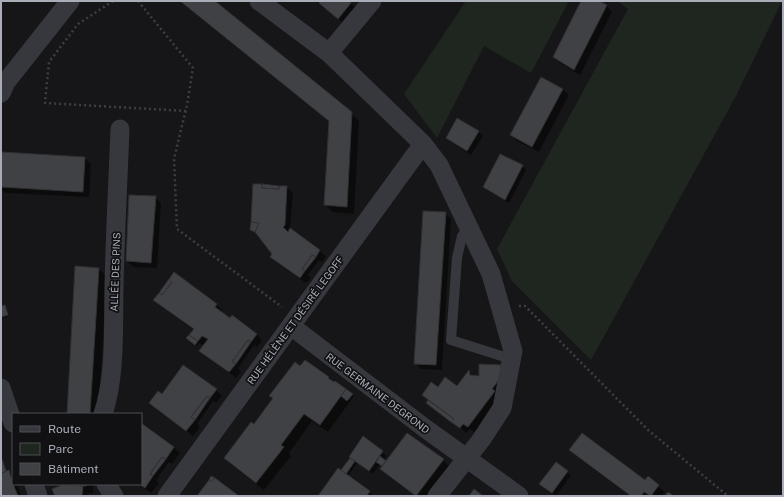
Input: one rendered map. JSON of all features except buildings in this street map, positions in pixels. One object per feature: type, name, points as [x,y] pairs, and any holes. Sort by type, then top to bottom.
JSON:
[{"type":"street","points":[[1,92],[6,82],[70,1]]},
{"type":"street","points":[[259,1],[329,53],[423,144],[439,164],[491,274],[513,351],[502,408],[481,440],[437,496]]},
{"type":"street","points":[[329,53],[372,1]]},
{"type":"street","name":"ALLÉE DES PINS","points":[[103,413],[108,399],[113,352],[120,129]]},
{"type":"street","name":"RUE HÉLÈNE ET DÉSIRÉ LEGOFF","points":[[167,496],[423,144]]},
{"type":"street","name":"RUE GERMAINE DEGROND","points":[[294,322],[466,459],[519,496]]},
{"type":"street","points":[[1,388],[12,420]]},
{"type":"street","points":[[34,485],[38,496]]},
{"type":"street","points":[[107,485],[114,496]]},
{"type":"lane","points":[[469,227],[462,236],[457,258],[451,340],[511,359]]},
{"type":"path","points":[[113,1],[78,24],[49,62],[45,103],[186,111]]},
{"type":"path","points":[[138,1],[193,68],[186,111],[174,159],[178,229],[294,322]]},
{"type":"path","points":[[500,307],[525,306],[648,430],[728,496]]},
{"type":"green space","points":[[466,1],[569,1],[531,73],[484,46],[437,138],[404,94]]},
{"type":"green space","points":[[617,1],[782,1],[736,96],[591,360],[512,281],[497,249],[628,9]]}]
